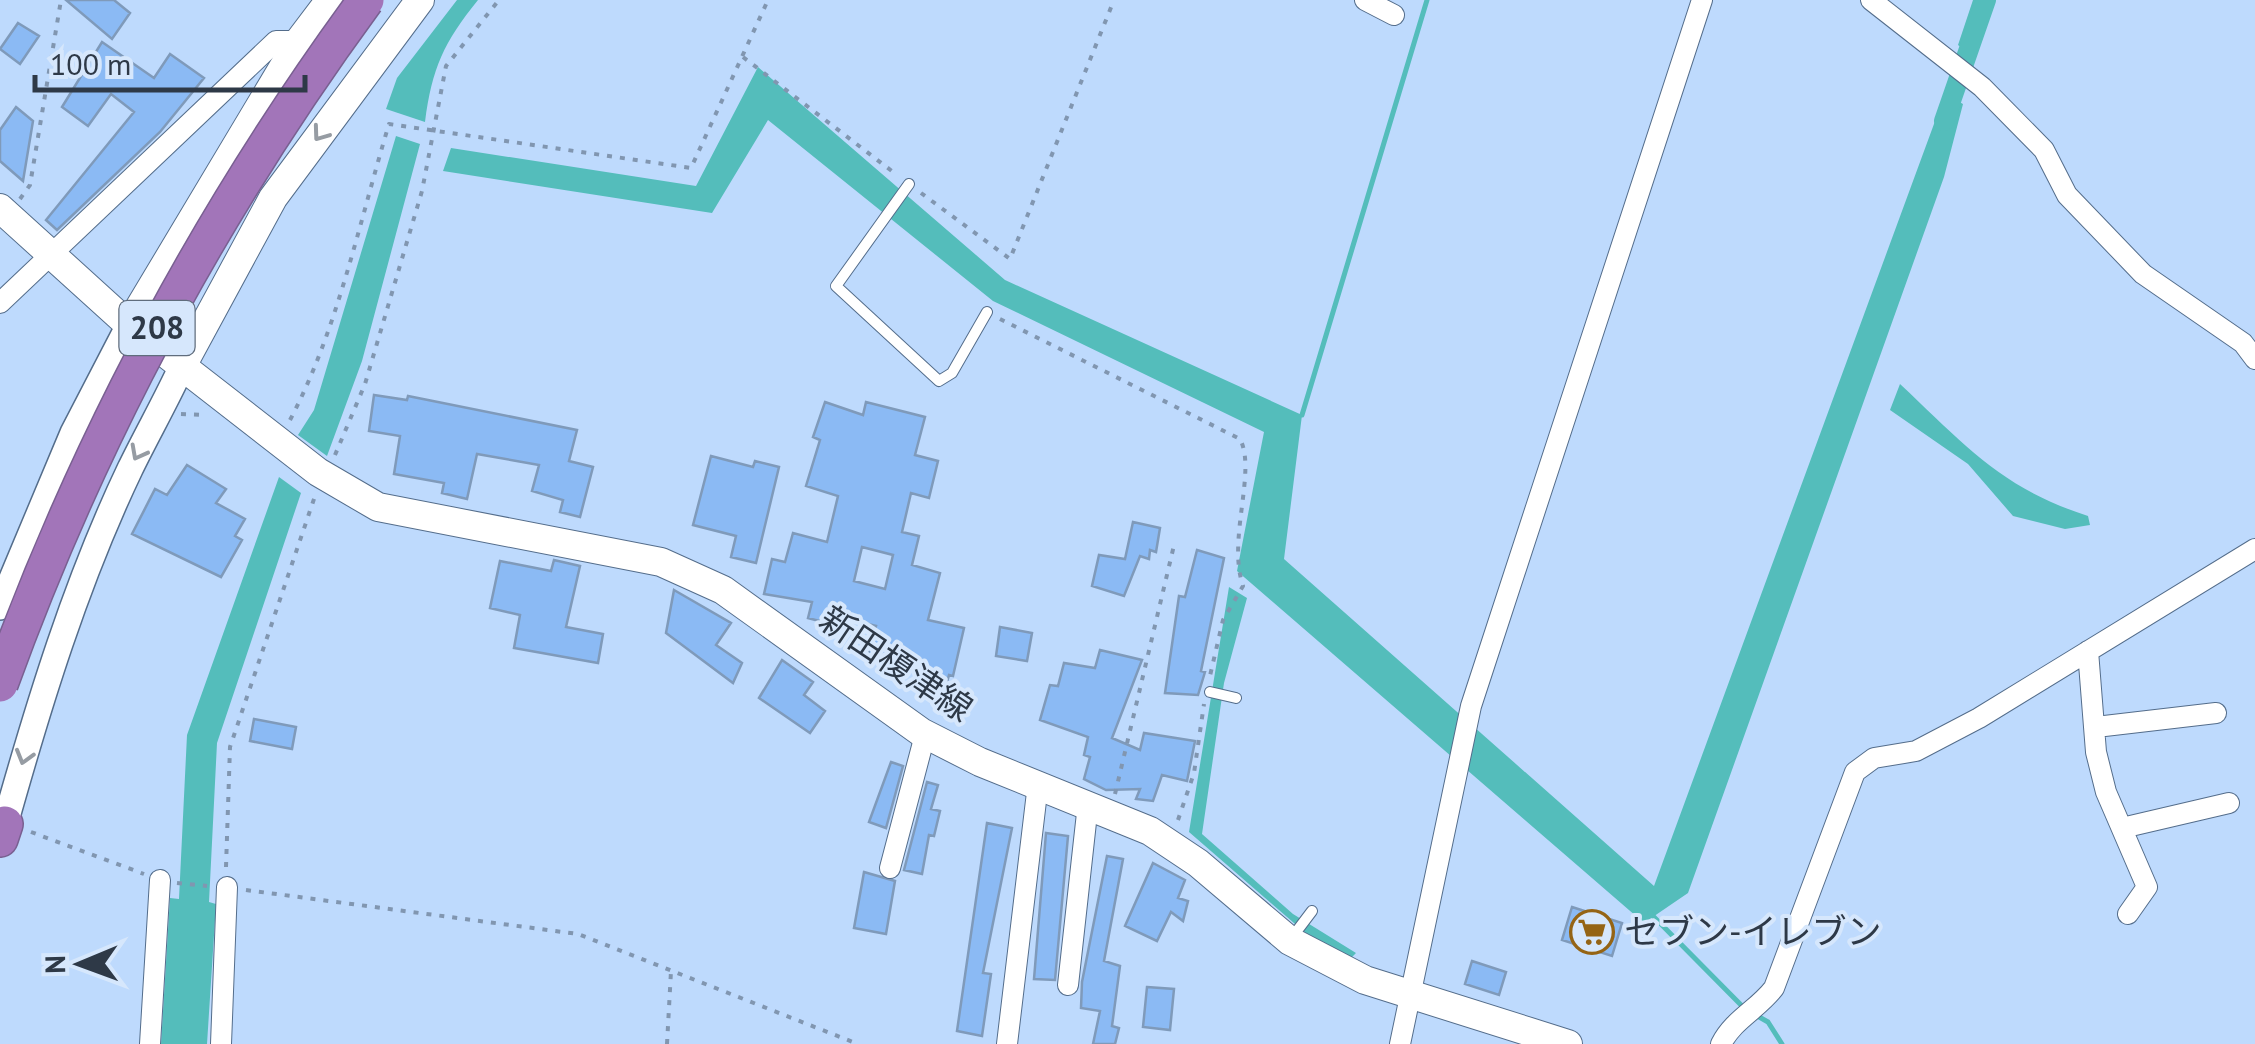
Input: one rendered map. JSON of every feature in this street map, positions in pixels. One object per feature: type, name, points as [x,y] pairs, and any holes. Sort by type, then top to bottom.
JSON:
[{"type":"highway","name":"208","points":[[0,655],[58,508],[138,338],[250,147],[353,0]]},
{"type":"highway","name":"208","points":[[0,684],[68,512],[148,345],[258,152],[366,0]]},
{"type":"main road","points":[[129,324],[299,42],[330,0]]},
{"type":"main road","points":[[182,366],[274,198],[420,0]]},
{"type":"main road","name":"新田榎津線","points":[[3,210],[129,324],[282,445],[320,480],[378,507],[661,562],[723,590],[882,709],[926,735],[1150,831],[1198,863],[1290,941],[1365,980],[1568,1044]]},
{"type":"street","points":[[1365,0],[1394,15]]},
{"type":"street","points":[[1400,1044],[1468,718],[1702,0]]},
{"type":"street","points":[[1871,0],[1982,87],[2044,150],[2067,194],[2143,274],[2243,343],[2255,359]]},
{"type":"street","points":[[0,303],[276,41],[299,42]]},
{"type":"street","points":[[0,607],[73,433],[129,324]]},
{"type":"street","points":[[1,827],[53,660],[81,586],[129,470],[182,366]]},
{"type":"street","points":[[1721,1044],[1737,1019],[1760,1005],[1774,988],[1855,772],[1874,758],[1916,751],[1932,743],[2255,549]]},
{"type":"street","points":[[2088,651],[2106,792],[2147,887],[2128,914]]},
{"type":"street","points":[[2096,727],[2216,712]]},
{"type":"street","points":[[890,868],[926,735]]},
{"type":"street","points":[[1007,1044],[1038,784]]},
{"type":"street","points":[[2122,828],[2230,803]]},
{"type":"street","points":[[1068,984],[1099,808]]},
{"type":"street","points":[[150,1044],[167,882]]},
{"type":"street","points":[[220,887],[221,1044]]},
{"type":"lane","points":[[906,188],[836,286],[928,374],[945,381],[988,312]]},
{"type":"lane","points":[[1210,692],[1236,698]]},
{"type":"lane","points":[[1290,941],[1312,911]]},
{"type":"path","points":[[3,210],[30,185],[61,0]]},
{"type":"path","points":[[220,887],[230,746],[320,480],[365,384],[436,132],[446,66],[498,0]]},
{"type":"path","points":[[282,445],[308,386],[388,124],[691,168],[768,0]]},
{"type":"path","points":[[742,57],[906,188],[1010,259],[1114,0]]},
{"type":"path","points":[[988,312],[1233,435],[1244,446],[1235,546],[1243,586],[1223,620],[1194,773],[1184,812],[1172,828]]},
{"type":"path","points":[[174,413],[214,415]]},
{"type":"path","points":[[1099,808],[1175,541]]},
{"type":"path","points":[[1,827],[167,882],[578,934],[858,1044]]},
{"type":"path","points":[[667,1044],[672,971]]},
{"type":"shaded area","points":[[457,0],[478,0],[441,56],[425,122],[386,109],[397,78]]},
{"type":"shaded area","points":[[1973,0],[1995,0],[1972,56],[1958,45]]},
{"type":"shaded area","points":[[758,67],[1005,280],[1302,415],[1284,559],[1654,886],[1945,94],[1963,104],[1944,177],[1688,893],[1644,923],[1237,571],[1264,432],[993,301],[768,120],[712,213],[443,171],[451,148],[696,186]]},
{"type":"shaded area","points":[[396,136],[420,144],[362,361],[327,456],[298,435],[314,410]]},
{"type":"shaded area","points":[[1900,384],[2007,478],[2088,516],[2090,525],[2065,529],[2013,516],[1968,464],[1890,410]]},
{"type":"shaded area","points":[[279,477],[301,493],[217,743],[209,902],[216,904],[207,1044],[161,1044],[170,898],[179,899],[187,735]]},
{"type":"shaded area","points":[[1229,587],[1247,598],[1224,683],[1202,834],[1293,914],[1356,953],[1350,959],[1317,943],[1189,832]]},
{"type":"building","points":[[66,0],[114,0],[130,13],[112,39]]},
{"type":"building","points":[[18,23],[39,36],[20,64],[0,49]]},
{"type":"building","points":[[102,42],[154,78],[170,54],[204,78],[160,132],[57,230],[46,220],[134,112],[111,94],[88,126],[62,107]]},
{"type":"building","points":[[16,107],[33,121],[23,181],[0,161],[0,130]]},
{"type":"building","points":[[374,395],[407,400],[408,396],[577,430],[569,461],[593,467],[580,517],[560,512],[563,500],[532,491],[539,465],[477,454],[467,499],[442,493],[444,483],[394,474],[400,436],[369,431]]},
{"type":"building","points":[[825,402],[863,415],[866,402],[925,417],[915,455],[938,461],[929,498],[911,493],[902,532],[919,536],[912,565],[940,573],[928,620],[964,628],[953,676],[949,675],[942,700],[919,694],[924,674],[867,658],[876,626],[844,618],[842,627],[808,618],[812,602],[764,594],[772,559],[785,562],[793,533],[827,542],[838,496],[806,486],[820,440],[813,437]],"holes":[[[862,547],[893,555],[885,589],[854,581]]]},
{"type":"building","points":[[711,456],[753,467],[755,461],[779,467],[756,563],[731,557],[736,536],[693,525]]},
{"type":"building","points":[[187,465],[226,489],[216,503],[245,519],[235,536],[242,540],[221,577],[132,534],[155,489],[167,495]]},
{"type":"building","points":[[1133,522],[1160,528],[1156,552],[1150,550],[1149,559],[1140,556],[1124,596],[1092,586],[1099,555],[1125,559]]},
{"type":"building","points":[[1197,550],[1224,558],[1201,671],[1205,672],[1198,695],[1165,693],[1179,596],[1185,597]]},
{"type":"building","points":[[554,560],[580,566],[566,627],[603,634],[598,663],[514,648],[520,615],[490,608],[500,561],[551,571]]},
{"type":"building","points":[[674,590],[731,623],[716,645],[742,663],[733,683],[666,633]]},
{"type":"building","points":[[1000,627],[1032,633],[1027,661],[996,656]]},
{"type":"building","points":[[1100,650],[1142,660],[1112,738],[1140,750],[1144,733],[1195,741],[1187,781],[1162,775],[1153,801],[1136,799],[1140,789],[1106,790],[1084,779],[1090,757],[1084,755],[1088,737],[1040,720],[1050,685],[1058,686],[1064,663],[1095,668]]},
{"type":"building","points":[[782,660],[813,682],[804,695],[825,711],[810,733],[759,698]]},
{"type":"building","points":[[254,719],[296,727],[292,749],[250,741]]},
{"type":"building","points":[[891,762],[903,766],[886,828],[869,822]]},
{"type":"building","points":[[927,782],[938,785],[931,809],[940,811],[934,836],[929,835],[922,874],[904,870]]},
{"type":"building","points":[[987,823],[1012,828],[983,973],[991,974],[982,1036],[957,1031]]},
{"type":"building","points":[[1046,833],[1068,836],[1055,980],[1034,979]]},
{"type":"building","points":[[1107,856],[1123,859],[1104,961],[1120,966],[1112,1026],[1119,1028],[1115,1044],[1093,1044],[1100,1011],[1081,1008],[1082,982]]},
{"type":"building","points":[[1153,863],[1185,880],[1178,898],[1188,901],[1183,921],[1171,912],[1157,941],[1125,926]]},
{"type":"building","points":[[864,872],[895,881],[886,934],[854,928]]},
{"type":"building","name":"セブン-イレブン","points":[[1572,907],[1622,923],[1612,956],[1562,940]]},
{"type":"building","points":[[1472,961],[1506,972],[1499,995],[1465,984]]},
{"type":"building","points":[[1147,987],[1174,989],[1170,1030],[1143,1027]]},
{"type":"waterway","points":[[1302,415],[1427,0]]},
{"type":"waterway","points":[[1944,121],[1986,0]]},
{"type":"waterway","points":[[1650,913],[1744,1008]]},
{"type":"waterway","points":[[1754,1014],[1768,1022],[1782,1044]]},
{"type":"place","name":"セブン-イレブン","points":[[1592,932]]}]
